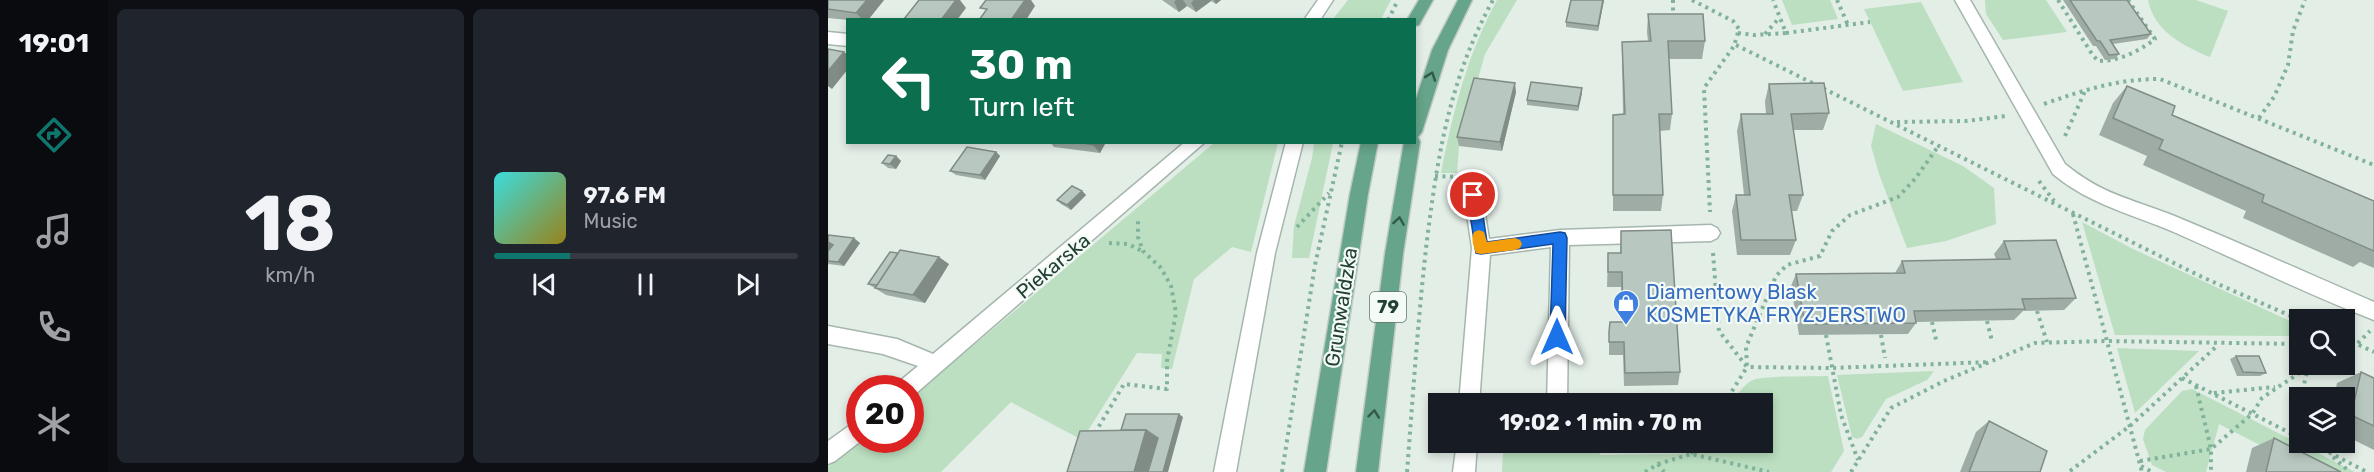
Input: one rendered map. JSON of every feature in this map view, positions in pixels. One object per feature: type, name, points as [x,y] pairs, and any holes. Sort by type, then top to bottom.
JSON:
[{"type":"main road","points":[[1416,18],[1426,0]]},
{"type":"main road","points":[[1416,126],[1440,50],[1466,0]]},
{"type":"main road","name":"Grunwaldzka","points":[[1315,472],[1357,206],[1370,144]]},
{"type":"main road","name":"79","points":[[1367,472],[1394,254],[1412,144]]},
{"type":"street","points":[[1312,18],[1326,0]]},
{"type":"street","points":[[1962,0],[2059,169],[2078,186],[2128,210],[2164,220],[2374,311]]},
{"type":"street","points":[[828,38],[846,40]]},
{"type":"street","name":"Piekarska","points":[[923,375],[1195,144]]},
{"type":"street","points":[[1225,472],[1266,253],[1294,144]]},
{"type":"street","points":[[1471,393],[1481,248],[1473,195]]},
{"type":"street","points":[[1481,248],[1560,238],[1712,232]]},
{"type":"street","points":[[1557,393],[1560,238]]},
{"type":"street","points":[[828,335],[881,343],[935,365]]},
{"type":"street","points":[[828,454],[846,439]]},
{"type":"street","points":[[1464,472],[1466,453]]},
{"type":"path","points":[[1389,18],[1398,0]]},
{"type":"path","points":[[1407,472],[1423,276],[1435,176],[1450,101],[1474,34],[1493,0]]},
{"type":"path","points":[[1673,0],[1673,29]]},
{"type":"path","points":[[1692,0],[1733,21],[1739,29],[1736,45],[1708,77],[1704,88],[1719,331],[1747,368]]},
{"type":"path","points":[[1773,0],[1786,33]]},
{"type":"path","points":[[1837,0],[1848,25]]},
{"type":"path","points":[[2058,0],[2092,54],[2098,61],[2106,62],[2117,60],[2155,39],[2128,0]]},
{"type":"path","points":[[2259,118],[2274,97],[2288,65],[2292,31],[2305,1],[2310,0]]},
{"type":"path","points":[[1764,34],[1779,17]]},
{"type":"path","points":[[1738,33],[1786,33],[1870,22]]},
{"type":"path","points":[[1736,45],[2202,277],[2289,315]]},
{"type":"path","points":[[1894,122],[1966,121],[2007,116],[2097,86],[2131,79],[2160,79],[2374,165]]},
{"type":"path","points":[[2069,127],[2085,91]]},
{"type":"path","points":[[1282,472],[1329,193],[1341,144]]},
{"type":"path","points":[[1731,393],[1747,368],[1746,347],[1776,276],[1787,265],[1820,256],[1832,231],[1850,215],[1898,197],[1916,179],[1939,145]]},
{"type":"path","points":[[1295,230],[1329,193]]},
{"type":"path","points":[[1090,441],[1124,384],[1167,389],[1167,362],[1176,313],[1171,286],[1161,267],[1143,251],[1132,199]]},
{"type":"path","points":[[2072,213],[2141,466],[2152,472]]},
{"type":"path","points":[[2037,310],[2048,342]]},
{"type":"path","points":[[1987,321],[1992,341]]},
{"type":"path","points":[[1932,322],[1937,344]]},
{"type":"path","points":[[2374,327],[2357,344],[2374,352]]},
{"type":"path","points":[[1826,335],[1831,368],[1849,443],[1858,460]]},
{"type":"path","points":[[1881,335],[1885,358]]},
{"type":"path","points":[[1851,472],[1891,408],[1944,381],[2036,343],[2106,341],[2289,344]]},
{"type":"path","points":[[2070,471],[2130,426],[2219,344]]},
{"type":"path","points":[[1747,368],[1831,368],[1990,362]]},
{"type":"path","points":[[2141,466],[2211,449],[2252,414],[2262,398],[2295,375]]},
{"type":"path","points":[[2182,378],[2289,432]]},
{"type":"path","points":[[2196,385],[2211,449],[2211,472]]},
{"type":"path","points":[[2213,393],[2276,387]]},
{"type":"path","points":[[2328,453],[2350,472]]},
{"type":"path","points":[[2330,453],[2367,472]]},
{"type":"path","points":[[1645,472],[1658,464],[1691,454],[1769,472]]},
{"type":"path","points":[[1656,472],[1658,464]]},
{"type":"path","points":[[1658,464],[1664,472]]},
{"type":"green space","points":[[1348,0],[1391,0],[1382,18],[1334,18]]},
{"type":"green space","points":[[1497,0],[1517,0],[1485,54],[1459,146],[1457,173],[1441,173],[1462,84],[1477,42]]},
{"type":"green space","points":[[1782,0],[1830,0],[1838,19],[1792,25]]},
{"type":"green space","points":[[1985,0],[2046,0],[2067,32],[2003,40],[1986,14]]},
{"type":"green space","points":[[2148,0],[2196,0],[2228,11],[2210,57],[2190,48],[2163,29],[2151,11]]},
{"type":"green space","points":[[1921,2],[1963,82],[1903,91],[1864,9]]},
{"type":"green space","points":[[1876,124],[1963,166],[1994,188],[1996,224],[1946,241],[1907,248],[1871,146]]},
{"type":"green space","points":[[1213,144],[1278,144],[1251,252],[1232,247],[1194,279],[1172,369],[1161,368],[1162,354],[1137,353],[1082,440],[1011,402],[941,472],[828,472],[828,467],[846,452],[924,453],[924,387]]},
{"type":"green space","points":[[1314,144],[1333,144],[1309,258],[1292,258],[1294,226]]},
{"type":"green space","points":[[2082,222],[2133,249],[2289,320],[2289,336],[2115,335]]},
{"type":"green space","points":[[2117,348],[2199,351],[2135,413]]},
{"type":"green space","points":[[1934,371],[1927,380],[1886,399],[1862,437],[1857,439],[1852,437],[1837,375]]},
{"type":"green space","points":[[1828,376],[1844,451],[1831,472],[1502,472],[1503,453],[1600,453],[1600,455],[1773,453],[1773,393],[1738,393],[1753,380]]},
{"type":"green space","points":[[2192,389],[2289,438],[2289,453],[2318,453],[2355,472],[2312,472],[2219,424],[2206,472],[2166,472],[2152,465],[2143,439],[2145,430],[2182,391]]},
{"type":"building","points":[[828,0],[867,0],[856,13],[828,9]]},
{"type":"building","points":[[919,0],[956,0],[942,18],[905,18]]},
{"type":"building","points":[[986,0],[1025,0],[1012,18],[980,18],[987,9],[980,8]]},
{"type":"building","points":[[1571,0],[1603,0],[1598,26],[1566,22]]},
{"type":"building","points":[[2070,0],[2127,0],[2151,34],[2110,40],[2119,54],[2109,55]]},
{"type":"building","points":[[1648,14],[1703,14],[1705,41],[1668,41],[1672,114],[1659,114],[1663,195],[1613,195],[1613,115],[1625,114],[1622,42],[1651,41]]},
{"type":"building","points":[[828,49],[844,52],[828,71]]},
{"type":"building","points":[[1474,78],[1515,83],[1500,142],[1457,137]]},
{"type":"building","points":[[1531,82],[1582,88],[1578,106],[1527,100]]},
{"type":"building","points":[[1824,83],[1829,113],[1791,114],[1803,195],[1789,195],[1796,240],[1741,240],[1736,195],[1750,195],[1741,114],[1773,114],[1769,84]]},
{"type":"building","points":[[2127,86],[2175,106],[2172,115],[2374,201],[2374,251],[2262,202],[2264,195],[2159,149],[2163,140],[2113,118]]},
{"type":"building","points":[[967,147],[996,152],[980,175],[950,171]]},
{"type":"building","points":[[888,155],[896,156],[890,164],[882,163]]},
{"type":"building","points":[[1072,186],[1082,191],[1067,205],[1057,200]]},
{"type":"building","points":[[1671,230],[1680,372],[1625,373],[1624,342],[1609,342],[1610,322],[1623,322],[1622,272],[1608,272],[1608,253],[1621,253],[1621,231]]},
{"type":"building","points":[[828,235],[854,238],[838,262],[828,261],[828,251],[833,245],[828,242]]},
{"type":"building","points":[[2056,240],[2076,298],[2022,299],[2025,309],[1914,311],[1916,323],[1805,324],[1796,274],[1905,273],[1902,261],[2010,259],[2004,241]]},
{"type":"building","points":[[900,250],[939,257],[913,295],[875,288]]},
{"type":"building","points":[[890,252],[898,253],[877,285],[868,284]]},
{"type":"building","points":[[2236,356],[2259,356],[2266,373],[2243,372]]},
{"type":"building","points":[[2361,372],[2374,378],[2374,426],[2355,417],[2355,398]]},
{"type":"building","points":[[1126,414],[1179,414],[1163,472],[1148,472],[1158,438],[1146,430],[1121,430]]},
{"type":"building","points":[[1989,421],[2047,451],[2040,472],[1969,472]]},
{"type":"building","points":[[1146,430],[1134,472],[1067,472],[1080,431]]},
{"type":"building","points":[[2274,438],[2289,446],[2289,453],[2304,453],[2341,472],[2266,472]]},
{"type":"slow traffic","points":[[1479,236],[1481,248],[1515,244]]},
{"type":"place","name":"Diamentowy Blask KOSMETYKA FRYZJERSTWO","points":[[1626,326]]},
{"type":"route","points":[[1473,195],[1481,248],[1560,238],[1557,337]]}]
